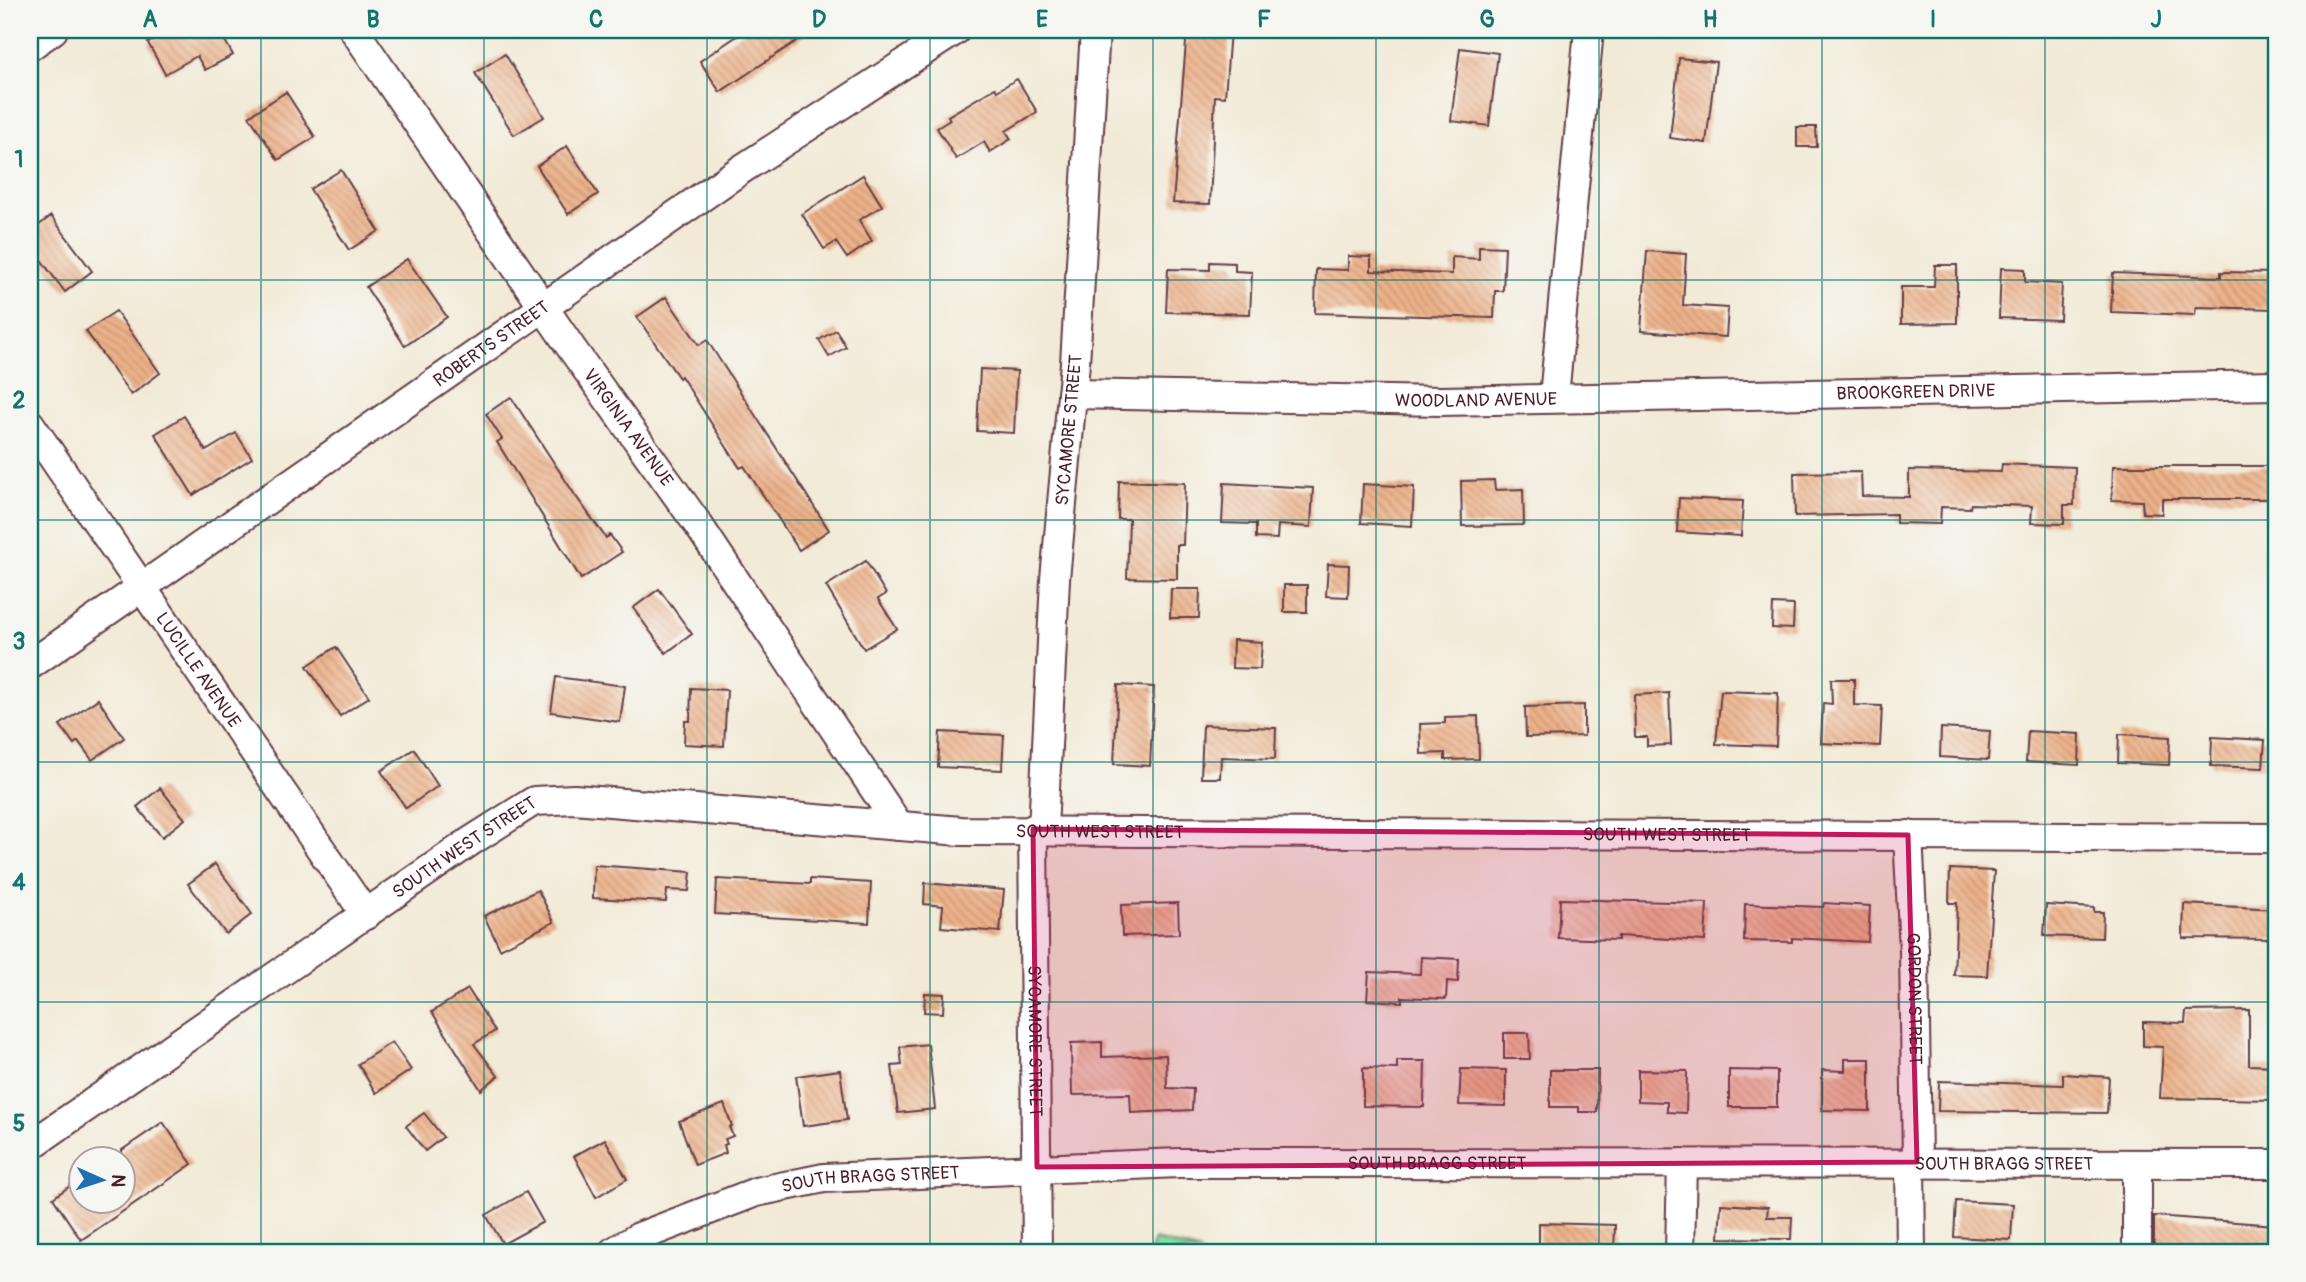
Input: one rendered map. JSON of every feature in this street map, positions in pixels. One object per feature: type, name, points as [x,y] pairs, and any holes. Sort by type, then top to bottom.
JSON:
[{"type":"street","points":[[30,46],[53,30]]},
{"type":"street","name":"VIRGINIA AVENUE","points":[[354,30],[543,308],[697,523],[899,826]]},
{"type":"street","name":"ROBERTS STREET","points":[[30,665],[742,169],[956,30]]},
{"type":"street","name":"SYCAMORE STREET","points":[[1037,1252],[1038,830],[1055,579],[1072,394],[1095,30]]},
{"type":"street","name":"WOODLAND AVENUE","points":[[1072,394],[1441,401],[1554,397],[1589,30]]},
{"type":"street","name":"BROOKGREEN DRIVE","points":[[1554,397],[2276,385]]},
{"type":"street","name":"LUCILLE AVENUE","points":[[30,424],[366,915]]},
{"type":"street","name":"SOUTH WEST STREET","points":[[30,1146],[471,841],[534,801],[574,799],[961,831],[2276,838]]},
{"type":"street","name":"GORDON STREET","points":[[1908,835],[1914,951],[1914,1162],[1911,1252]]},
{"type":"street","name":"SOUTH BRAGG STREET","points":[[613,1252],[639,1237],[756,1192],[824,1178],[1178,1163],[2276,1164]]},
{"type":"street","points":[[1681,1252],[1682,1163]]},
{"type":"street","points":[[2137,1164],[2137,1252]]},
{"type":"highlighted area","points":[[1033,829],[1908,835],[1917,1162],[1037,1167]]},
{"type":"green space","points":[[1155,1240],[1202,1252],[1150,1252]]},
{"type":"building","points":[[171,30],[219,30],[233,55],[205,70],[197,56],[165,74],[148,43]]},
{"type":"building","points":[[746,30],[813,30],[720,92],[700,61]]},
{"type":"building","points":[[1187,30],[1230,30],[1225,97],[1215,96],[1210,204],[1173,203]]},
{"type":"building","points":[[1460,48],[1498,53],[1489,126],[1451,121]]},
{"type":"building","points":[[505,54],[544,117],[514,135],[475,73]]},
{"type":"building","points":[[1679,58],[1716,62],[1706,143],[1670,138]]},
{"type":"building","points":[[1017,79],[1037,112],[1006,131],[1011,139],[990,152],[984,142],[956,159],[937,128],[950,120],[948,116],[995,88],[997,91]]},
{"type":"building","points":[[286,92],[315,137],[278,160],[249,116]]},
{"type":"building","points":[[1797,127],[1816,127],[1817,147],[1797,147]]},
{"type":"building","points":[[567,146],[598,194],[568,214],[537,166]]},
{"type":"building","points":[[341,170],[379,231],[349,250],[310,189]]},
{"type":"building","points":[[863,175],[882,206],[859,220],[872,241],[847,258],[836,242],[824,249],[802,214]]},
{"type":"building","points":[[51,216],[92,271],[65,292],[30,245],[30,232]]},
{"type":"building","points":[[1479,246],[1505,247],[1503,291],[1495,291],[1494,318],[1315,313],[1316,269],[1348,270],[1348,256],[1371,257],[1371,271],[1452,274],[1452,257],[1479,259]]},
{"type":"building","points":[[1647,251],[1686,254],[1683,305],[1728,308],[1726,337],[1641,331]]},
{"type":"building","points":[[407,259],[447,317],[405,346],[366,287]]},
{"type":"building","points":[[1210,262],[1235,263],[1235,271],[1252,272],[1250,314],[1166,312],[1168,269],[1210,270]]},
{"type":"building","points":[[1935,265],[1957,265],[1957,323],[1901,324],[1901,287],[1934,287]]},
{"type":"building","points":[[2001,268],[2025,269],[2025,282],[2062,284],[2060,320],[1999,318]]},
{"type":"building","points":[[2221,272],[2276,273],[2276,309],[2196,307],[2195,315],[2111,312],[2113,273],[2221,277]]},
{"type":"building","points":[[666,297],[699,345],[707,340],[829,530],[799,550],[744,466],[740,468],[681,376],[679,378],[637,317]]},
{"type":"building","points":[[116,311],[160,373],[131,395],[86,331]]},
{"type":"building","points":[[836,330],[846,347],[829,357],[819,340]]},
{"type":"building","points":[[980,369],[1017,371],[1014,433],[977,431]]},
{"type":"building","points":[[511,397],[575,495],[606,538],[610,535],[622,552],[581,579],[497,442],[502,439],[486,414]]},
{"type":"building","points":[[184,416],[206,451],[236,433],[252,458],[193,495],[155,434]]},
{"type":"building","points":[[2002,464],[2075,467],[2074,505],[2064,505],[2064,524],[2031,523],[2032,506],[1971,504],[1970,508],[1941,507],[1940,524],[1896,523],[1896,514],[1795,516],[1794,473],[1861,472],[1862,496],[1909,497],[1909,470],[2001,472]]},
{"type":"building","points":[[2113,466],[2276,466],[2276,499],[2162,499],[2162,514],[2143,513],[2142,501],[2112,500]]},
{"type":"building","points":[[1494,480],[1495,490],[1523,489],[1524,525],[1462,526],[1461,481]]},
{"type":"building","points":[[1119,481],[1185,483],[1183,545],[1177,545],[1177,579],[1127,578],[1129,519],[1118,519]]},
{"type":"building","points":[[1224,483],[1313,488],[1311,527],[1278,525],[1277,539],[1256,538],[1256,524],[1222,523]]},
{"type":"building","points":[[1363,484],[1414,487],[1412,526],[1361,523]]},
{"type":"building","points":[[1679,498],[1743,501],[1741,536],[1677,532]]},
{"type":"building","points":[[866,561],[886,594],[878,599],[897,629],[864,649],[826,586]]},
{"type":"building","points":[[1328,564],[1349,565],[1348,597],[1326,596]]},
{"type":"building","points":[[1284,585],[1307,585],[1307,612],[1284,612]]},
{"type":"building","points":[[659,589],[692,634],[666,653],[633,608]]},
{"type":"building","points":[[1171,589],[1200,589],[1199,618],[1170,618]]},
{"type":"building","points":[[1773,604],[1794,605],[1793,629],[1772,628]]},
{"type":"building","points":[[1233,640],[1262,642],[1260,669],[1232,668]]},
{"type":"building","points":[[336,647],[369,697],[340,716],[307,666]]},
{"type":"building","points":[[556,677],[625,686],[620,722],[551,712]]},
{"type":"building","points":[[1831,679],[1854,679],[1854,705],[1882,706],[1880,746],[1821,743],[1823,703],[1832,704]]},
{"type":"building","points":[[1118,685],[1154,687],[1150,766],[1114,764]]},
{"type":"building","points":[[691,688],[727,690],[724,746],[684,744],[685,721],[690,721]]},
{"type":"building","points":[[1721,691],[1778,693],[1776,746],[1716,744]]},
{"type":"building","points":[[1669,693],[1671,745],[1647,746],[1647,737],[1635,737],[1634,695]]},
{"type":"building","points":[[98,699],[124,738],[92,760],[78,741],[74,744],[60,725]]},
{"type":"building","points":[[1584,705],[1584,736],[1526,737],[1525,707]]},
{"type":"building","points":[[1478,716],[1479,759],[1445,760],[1445,753],[1421,754],[1420,724],[1445,723],[1445,717]]},
{"type":"building","points":[[1203,725],[1276,728],[1275,759],[1221,757],[1220,778],[1201,778]]},
{"type":"building","points":[[1941,728],[1990,731],[1988,760],[1940,757]]},
{"type":"building","points":[[2028,731],[2080,734],[2079,765],[2026,762]]},
{"type":"building","points":[[940,732],[1004,735],[1002,770],[938,767]]},
{"type":"building","points":[[2119,734],[2170,737],[2169,765],[2118,763]]},
{"type":"building","points":[[2212,737],[2265,740],[2263,768],[2211,766]]},
{"type":"building","points":[[414,749],[438,786],[406,808],[381,771]]},
{"type":"building","points":[[160,788],[185,819],[162,837],[137,807]]},
{"type":"building","points":[[215,864],[252,914],[226,934],[188,884]]},
{"type":"building","points":[[594,865],[691,872],[689,891],[667,890],[666,902],[593,898]]},
{"type":"building","points":[[1950,869],[1994,871],[1987,976],[1954,975],[1957,903],[1949,903]]},
{"type":"building","points":[[717,879],[810,884],[810,879],[871,883],[869,923],[715,914]]},
{"type":"building","points":[[925,883],[1004,890],[1000,932],[941,927],[943,906],[924,904]]},
{"type":"building","points":[[538,890],[554,922],[500,949],[484,916]]},
{"type":"building","points":[[1560,899],[1707,903],[1705,941],[1618,936],[1618,940],[1558,938]]},
{"type":"building","points":[[1178,903],[1179,934],[1122,936],[1121,905]]},
{"type":"building","points":[[1824,903],[1870,906],[1868,942],[1792,938],[1792,942],[1744,941],[1745,904],[1823,907]]},
{"type":"building","points":[[2184,904],[2276,909],[2276,939],[2183,938]]},
{"type":"building","points":[[2046,905],[2094,908],[2094,912],[2103,912],[2102,938],[2044,936]]},
{"type":"building","points":[[1421,957],[1459,959],[1458,982],[1447,981],[1446,999],[1402,997],[1402,1002],[1367,1000],[1369,972],[1420,974]]},
{"type":"building","points":[[468,989],[495,1031],[474,1044],[498,1076],[481,1090],[432,1012]]},
{"type":"building","points":[[925,993],[944,994],[943,1013],[924,1012]]},
{"type":"building","points":[[2249,1010],[2249,1065],[2276,1066],[2276,1100],[2160,1098],[2163,1047],[2143,1046],[2143,1022],[2185,1023],[2186,1011]]},
{"type":"building","points":[[1504,1033],[1529,1033],[1530,1059],[1504,1059]]},
{"type":"building","points":[[392,1042],[411,1070],[376,1093],[358,1064]]},
{"type":"building","points":[[1102,1042],[1102,1057],[1166,1055],[1167,1088],[1193,1089],[1192,1110],[1131,1113],[1130,1094],[1072,1095],[1071,1043]]},
{"type":"building","points":[[928,1044],[935,1109],[898,1113],[892,1066],[902,1065],[900,1047]]},
{"type":"building","points":[[1845,1059],[1870,1059],[1870,1111],[1822,1110],[1822,1070],[1845,1071]]},
{"type":"building","points":[[1397,1061],[1425,1061],[1424,1107],[1363,1106],[1363,1068],[1397,1069]]},
{"type":"building","points":[[1461,1069],[1506,1070],[1506,1106],[1459,1105]]},
{"type":"building","points":[[840,1070],[847,1120],[803,1126],[796,1076]]},
{"type":"building","points":[[1550,1070],[1598,1070],[1597,1112],[1579,1112],[1579,1107],[1550,1107]]},
{"type":"building","points":[[1638,1070],[1687,1071],[1686,1113],[1667,1112],[1667,1102],[1638,1101]]},
{"type":"building","points":[[1729,1070],[1777,1071],[1777,1107],[1729,1107]]},
{"type":"building","points":[[2063,1074],[2109,1077],[2107,1113],[1938,1111],[1939,1081],[2063,1085]]},
{"type":"building","points":[[724,1104],[733,1136],[725,1139],[726,1153],[695,1165],[679,1121]]},
{"type":"building","points":[[424,1113],[443,1137],[425,1151],[406,1126]]},
{"type":"building","points":[[163,1122],[192,1164],[136,1202],[136,1146],[128,1146]]},
{"type":"building","points":[[605,1139],[627,1179],[596,1197],[574,1156]]},
{"type":"building","points":[[66,1189],[66,1216],[116,1216],[81,1240],[53,1198]]},
{"type":"building","points":[[526,1192],[543,1222],[503,1244],[486,1215]]},
{"type":"building","points":[[1956,1201],[2013,1204],[2011,1240],[1954,1237]]},
{"type":"building","points":[[1721,1204],[1768,1207],[1767,1217],[1792,1217],[1791,1239],[1719,1238]]},
{"type":"building","points":[[2154,1216],[2276,1225],[2276,1252],[2154,1249]]},
{"type":"building","points":[[1539,1223],[1615,1225],[1614,1252],[1539,1252]]}]
